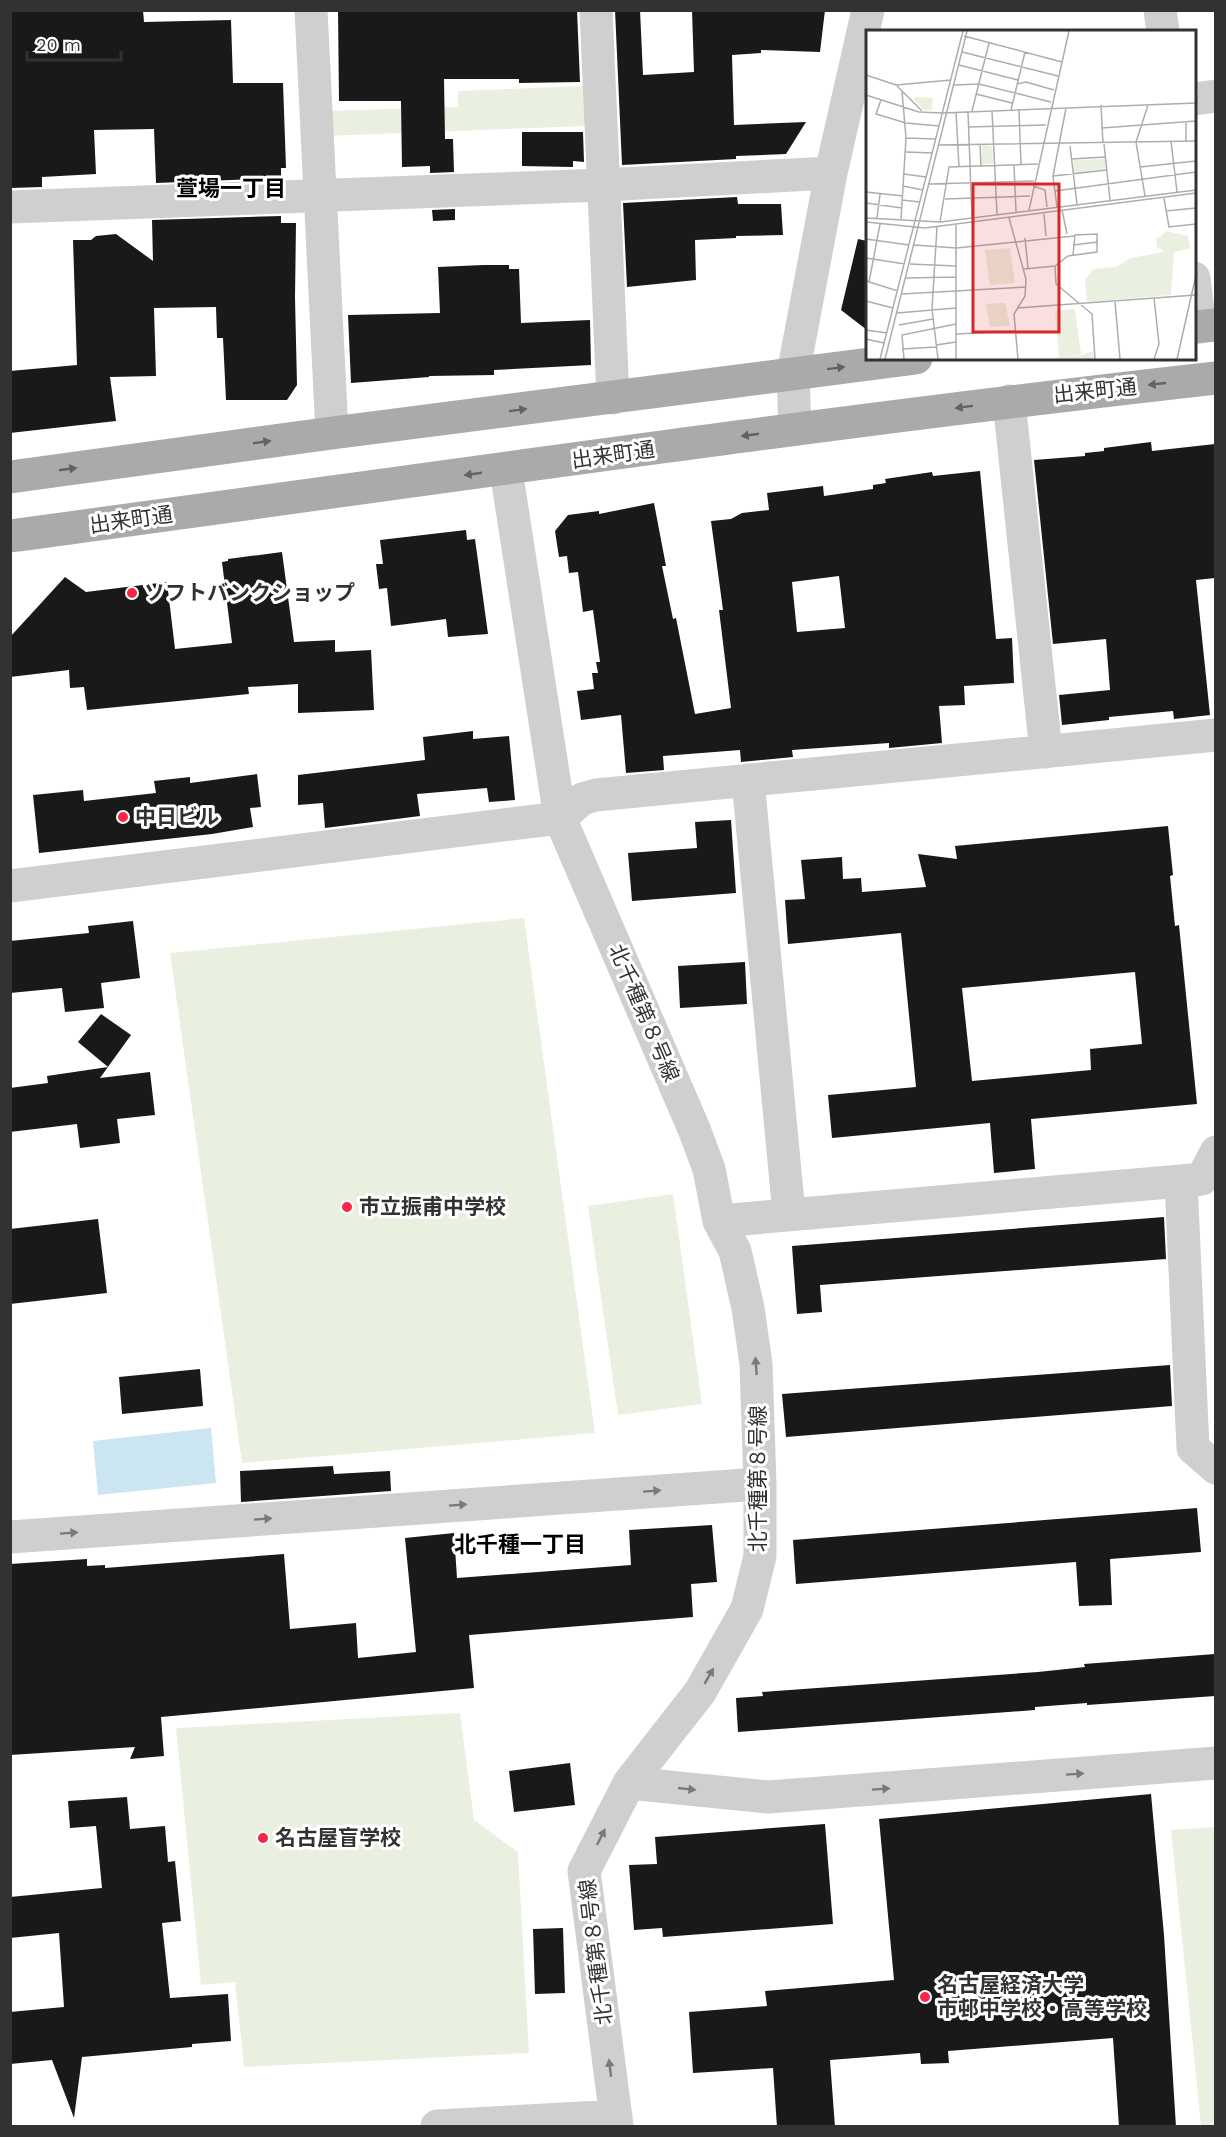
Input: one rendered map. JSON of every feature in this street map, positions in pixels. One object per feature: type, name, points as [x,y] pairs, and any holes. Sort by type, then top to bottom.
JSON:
[{"type":"main road","points":[[10,477],[901,360]]},
{"type":"main road","name":"出来町通","points":[[10,536],[795,429],[1009,401],[1215,378]]},
{"type":"street","points":[[311,10],[332,433]]},
{"type":"street","points":[[596,10],[612,398]]},
{"type":"street","points":[[1160,10],[1162,30]]},
{"type":"street","points":[[795,429],[793,374],[831,173],[866,29]]},
{"type":"street","points":[[1196,99],[1215,96]]},
{"type":"street","points":[[10,207],[603,185],[831,173]]},
{"type":"street","points":[[1196,289],[1203,326]]},
{"type":"street","points":[[1009,401],[1046,752]]},
{"type":"street","name":"北千種第８号線","points":[[506,470],[560,818],[694,1129],[709,1169],[719,1221],[735,1251],[748,1308],[756,1364],[760,1556],[747,1609],[700,1692],[628,1783],[584,1871],[616,2122]]},
{"type":"street","points":[[10,886],[560,818],[582,799],[596,795],[1215,735]]},
{"type":"street","points":[[748,780],[789,1214]]},
{"type":"street","points":[[719,1221],[1202,1179],[1215,1152]]},
{"type":"street","points":[[1180,1180],[1193,1448],[1215,1468]]},
{"type":"street","points":[[10,1537],[760,1484]]},
{"type":"street","points":[[628,1783],[768,1797],[1215,1763]]},
{"type":"street","points":[[437,2127],[616,2122]]},
{"type":"green space","points":[[584,86],[585,126],[325,136],[324,111],[458,107],[458,91]]},
{"type":"green space","points":[[524,918],[595,1433],[242,1463],[170,953]]},
{"type":"green space","points":[[673,1194],[702,1404],[618,1415],[588,1206]]},
{"type":"green space","points":[[460,1713],[474,1820],[518,1852],[529,2053],[244,2067],[235,1982],[201,1985],[176,1728]]},
{"type":"green space","points":[[1215,1827],[1215,2126],[1201,2126],[1171,1830]]},
{"type":"water","points":[[211,1428],[216,1483],[98,1495],[93,1441]]},
{"type":"building","points":[[10,10],[143,10],[144,22],[231,20],[233,83],[283,83],[286,168],[281,168],[281,178],[156,183],[154,129],[94,130],[96,174],[42,177],[42,187],[10,188]]},
{"type":"building","points":[[338,10],[577,10],[580,82],[519,83],[519,79],[444,79],[445,139],[453,139],[454,172],[430,173],[430,166],[402,167],[401,101],[339,101]]},
{"type":"building","points":[[615,10],[640,10],[643,75],[694,72],[692,10],[825,10],[820,52],[761,50],[761,53],[732,55],[734,125],[806,122],[786,154],[622,165]]},
{"type":"building","points":[[522,132],[583,132],[584,162],[573,161],[573,167],[522,166]]},
{"type":"building","points":[[737,197],[738,204],[781,204],[783,235],[695,240],[696,280],[627,287],[623,203]]},
{"type":"building","points":[[455,209],[455,220],[433,221],[432,210]]},
{"type":"building","points":[[281,216],[281,223],[296,223],[297,385],[287,400],[226,400],[223,338],[217,338],[216,307],[154,308],[156,376],[110,377],[116,421],[10,433],[10,371],[77,365],[73,240],[91,240],[96,236],[116,234],[153,261],[152,220]]},
{"type":"building","points":[[858,239],[866,241],[866,329],[841,310]]},
{"type":"building","points":[[509,265],[509,269],[519,269],[521,323],[590,320],[591,365],[494,370],[494,375],[429,376],[351,383],[348,315],[440,313],[438,267]]},
{"type":"building","points":[[1151,442],[1152,451],[1215,444],[1215,578],[1196,580],[1210,715],[1174,719],[1173,711],[1109,717],[1109,720],[1062,725],[1059,695],[1110,690],[1106,639],[1053,644],[1034,460],[1085,456],[1085,453],[1104,451],[1104,448]]},
{"type":"building","points":[[980,471],[996,639],[1012,638],[1014,683],[964,686],[965,705],[939,706],[942,743],[889,748],[889,743],[792,750],[793,757],[741,762],[740,750],[663,756],[664,770],[626,773],[621,715],[581,720],[577,691],[594,689],[592,673],[598,673],[596,662],[600,662],[593,610],[583,612],[578,572],[569,573],[567,556],[559,557],[555,531],[568,515],[599,511],[599,514],[654,503],[666,566],[662,566],[673,619],[676,618],[695,714],[731,708],[719,610],[723,610],[711,521],[731,519],[742,513],[769,510],[767,493],[823,486],[824,496],[873,489],[873,485],[886,483],[885,479],[932,472],[933,476]],"holes":[[[839,576],[845,628],[797,632],[792,582]]]},
{"type":"building","points":[[466,530],[467,540],[475,539],[488,634],[448,637],[446,619],[391,626],[387,588],[379,589],[376,564],[383,564],[380,540]]},
{"type":"building","points":[[282,552],[294,642],[335,640],[335,652],[371,650],[374,710],[298,713],[298,684],[248,687],[249,694],[87,710],[84,687],[70,688],[69,670],[10,677],[10,637],[65,577],[86,592],[167,582],[175,649],[232,643],[222,562],[228,559]]},
{"type":"building","points":[[473,731],[473,739],[509,736],[515,800],[489,802],[487,788],[417,794],[420,816],[325,828],[323,803],[298,805],[298,775],[425,760],[423,737]]},
{"type":"building","name":"中日ビル","points":[[257,774],[261,807],[250,808],[253,827],[212,834],[39,853],[33,795],[83,790],[84,801],[156,793],[154,781],[190,777],[190,783]]},
{"type":"building","points":[[731,820],[736,893],[632,901],[628,853],[697,848],[695,822]]},
{"type":"building","points":[[1168,826],[1175,926],[1179,925],[1197,1104],[1031,1119],[1035,1169],[994,1173],[990,1123],[832,1138],[828,1095],[916,1087],[901,933],[788,944],[785,900],[805,899],[801,860],[842,857],[843,879],[861,878],[862,892],[926,887],[918,854],[957,859],[955,846]],"holes":[[[1135,972],[1142,1044],[1090,1049],[1091,1070],[972,1081],[962,988]]]},
{"type":"building","points":[[133,921],[140,978],[101,983],[104,1008],[65,1012],[62,988],[10,993],[10,941],[89,933],[88,926]]},
{"type":"building","points":[[745,962],[747,1004],[680,1008],[678,966]]},
{"type":"building","points":[[101,1014],[131,1035],[108,1067],[78,1042]]},
{"type":"building","points":[[108,1067],[100,1078],[150,1072],[155,1115],[117,1119],[120,1143],[80,1148],[77,1124],[10,1132],[10,1088],[48,1083],[47,1076]]},
{"type":"building","points":[[1164,1217],[1166,1259],[820,1285],[822,1312],[797,1314],[792,1246]]},
{"type":"building","points":[[98,1219],[107,1293],[10,1304],[10,1229]]},
{"type":"building","points":[[1170,1365],[1172,1406],[786,1437],[782,1394]]},
{"type":"building","points":[[200,1369],[203,1406],[122,1414],[119,1377]]},
{"type":"building","points":[[333,1466],[334,1474],[390,1471],[391,1491],[241,1502],[240,1471]]},
{"type":"building","points":[[1197,1508],[1201,1552],[1110,1559],[1112,1605],[1079,1606],[1076,1562],[796,1584],[793,1540]]},
{"type":"building","points":[[712,1525],[717,1582],[691,1584],[693,1617],[469,1635],[474,1688],[161,1717],[164,1756],[130,1759],[135,1747],[10,1755],[10,1564],[87,1559],[87,1566],[105,1565],[105,1568],[284,1554],[290,1629],[356,1623],[358,1658],[416,1652],[405,1538],[454,1533],[457,1578],[631,1565],[629,1530]]},
{"type":"building","points":[[1215,1654],[1215,1696],[1087,1705],[1087,1703],[1035,1707],[1035,1710],[738,1732],[736,1698],[763,1696],[762,1692],[1038,1672],[1085,1667],[1084,1664]]},
{"type":"building","points":[[570,1763],[575,1805],[514,1812],[509,1771]]},
{"type":"building","points":[[1151,1794],[1164,1935],[1176,2127],[1119,2127],[1113,2038],[948,2051],[949,2063],[921,2064],[920,2053],[830,2060],[835,2127],[777,2127],[773,2068],[693,2073],[689,2012],[767,2006],[765,1991],[894,1980],[879,1819]]},
{"type":"building","points":[[127,1797],[130,1829],[165,1826],[168,1862],[175,1861],[181,1921],[162,1923],[170,1998],[228,1994],[231,2041],[192,2044],[192,2047],[82,2057],[74,2118],[52,2060],[10,2064],[10,2012],[64,2007],[59,1933],[10,1938],[10,1897],[102,1888],[96,1826],[70,1828],[68,1801]]},
{"type":"building","points":[[825,1824],[833,1924],[663,1937],[662,1928],[634,1930],[629,1865],[657,1864],[655,1837]]},
{"type":"building","points":[[563,1928],[565,1993],[535,1994],[533,1929]]},
{"type":"place","name":"ソフトバンクショップ","points":[[132,593]]},
{"type":"place","name":"中日ビル","points":[[123,817]]},
{"type":"place","name":"市立振甫中学校","points":[[347,1207]]},
{"type":"place","name":"名古屋盲学校","points":[[263,1838]]},
{"type":"place","name":"名古屋経済大学 市邨中学校・高等学校","points":[[925,1997]]},
{"type":"district","name":"萱場一丁目","points":[[231,188]]},
{"type":"district","name":"北千種一丁目","points":[[520,1544]]}]
